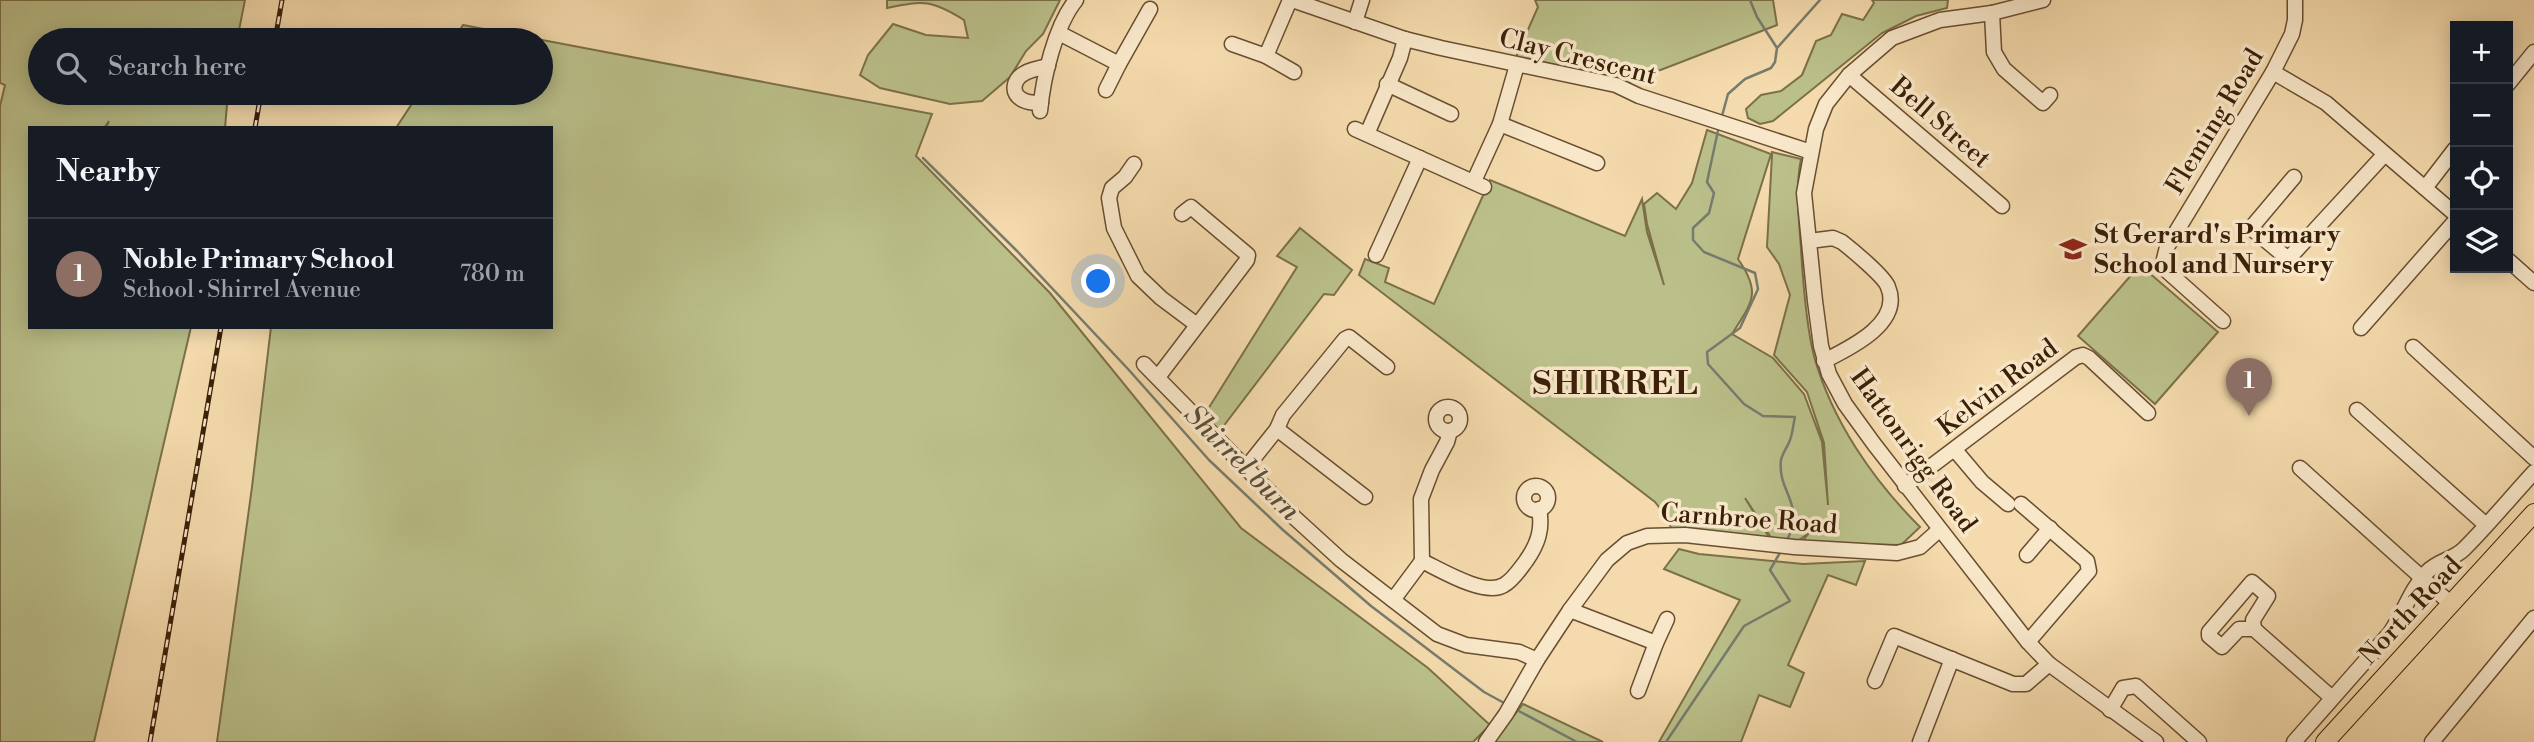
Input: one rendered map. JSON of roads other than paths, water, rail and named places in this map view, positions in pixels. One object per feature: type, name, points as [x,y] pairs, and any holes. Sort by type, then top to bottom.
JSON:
[{"type":"main road","name":"North Road","points":[[2325,742],[2534,513]]},
{"type":"street","points":[[1048,66],[1017,78],[1014,88],[1017,96],[1040,107],[1048,66],[1059,33],[1076,0]]},
{"type":"street","points":[[1266,56],[1291,0]]},
{"type":"street","name":"Clay Crescent","points":[[1291,0],[1405,39],[1616,85],[1639,96],[1811,152]]},
{"type":"street","points":[[1355,22],[1362,0]]},
{"type":"street","name":"Hattonrigg Road","points":[[2043,0],[1992,13],[1940,20],[1892,38],[1849,75],[1820,115],[1804,193],[1824,361],[1845,404],[1905,486],[2028,642],[2049,664],[2156,742]]},
{"type":"street","name":"Fleming Road","points":[[2223,321],[2167,271],[2163,263],[2167,247],[2273,72],[2292,34],[2295,0]]},
{"type":"street","points":[[1106,90],[1150,9]]},
{"type":"street","points":[[1992,13],[1994,52],[2004,69],[2043,103],[2050,95]]},
{"type":"street","points":[[1059,33],[1119,64]]},
{"type":"street","points":[[1405,39],[1400,58],[1361,131],[1479,184],[1517,65]]},
{"type":"street","points":[[1232,44],[1266,56],[1294,72]]},
{"type":"street","points":[[2513,75],[2534,52]]},
{"type":"street","points":[[2273,72],[2326,103],[2450,210]]},
{"type":"street","name":"Bell Street","points":[[1849,75],[2002,206]]},
{"type":"street","points":[[1387,85],[1451,114]]},
{"type":"street","points":[[1500,124],[1597,163]]},
{"type":"street","points":[[2294,177],[2251,228],[2287,258],[2384,155]]},
{"type":"street","points":[[2425,188],[2450,156]]},
{"type":"street","points":[[1376,256],[1420,158]]},
{"type":"street","points":[[1134,164],[1125,177],[1112,188],[1109,198],[1114,228],[1138,276],[1161,298],[1197,325]]},
{"type":"street","points":[[1158,377],[1245,264],[1248,256],[1191,207],[1182,215]]},
{"type":"street","points":[[2361,328],[2450,228]]},
{"type":"street","points":[[1808,241],[1833,238],[1842,242],[1888,285],[1891,301],[1889,314],[1860,343],[1824,361]]},
{"type":"street","points":[[2513,264],[2534,283]]},
{"type":"street","points":[[1245,469],[1278,429],[1283,415],[1349,337],[1387,368]]},
{"type":"street","points":[[2413,347],[2534,458]]},
{"type":"street","name":"Kelvin Road","points":[[1905,486],[2082,355],[2089,358],[2148,412]]},
{"type":"street","points":[[1144,364],[1245,469],[1341,560],[1392,600],[1446,639],[1466,645],[1519,652],[1536,660]]},
{"type":"street","points":[[2357,410],[2486,525]]},
{"type":"street","points":[[1278,429],[1364,497]]},
{"type":"street","points":[[1392,600],[1422,561],[1420,499],[1450,431]]},
{"type":"street","points":[[1955,450],[1982,482],[2050,528],[2087,561],[2090,571],[2028,642]]},
{"type":"street","points":[[2300,468],[2451,604]]},
{"type":"street","points":[[2294,742],[2390,633],[2402,616],[2409,594],[2421,579],[2438,561],[2461,552],[2534,472]]},
{"type":"street","points":[[1422,561],[1475,586],[1489,589],[1505,585],[1537,545],[1542,527],[1539,509]]},
{"type":"street","points":[[2027,555],[2050,528]]},
{"type":"street","name":"Carnbroe Road","points":[[1486,742],[1570,610],[1616,551],[1627,543],[1647,536],[1685,535],[1794,547],[1896,553],[1920,547],[1940,530]]},
{"type":"street","points":[[2254,629],[2253,620],[2268,596],[2252,582],[2209,632],[2209,636],[2222,647],[2239,629],[2254,629],[2331,697]]},
{"type":"street","points":[[1570,610],[1656,643]]},
{"type":"street","points":[[2432,742],[2534,618]]},
{"type":"street","points":[[1638,691],[1667,619]]},
{"type":"street","points":[[1875,681],[1894,636],[2013,684],[2026,684],[2049,664]]},
{"type":"street","points":[[1924,741],[1952,659]]},
{"type":"street","points":[[2110,710],[2123,688],[2136,686],[2199,742]]},
{"type":"waterway","name":"Shirrel burn","points":[[1722,116],[1728,94],[1745,79],[1771,68],[1775,62],[1777,48],[1757,17],[1750,0]]},
{"type":"waterway","points":[[1778,47],[1820,0]]},
{"type":"waterway","name":"Shirrel burn","points":[[1719,126],[1707,182],[1714,193],[1709,213],[1693,228],[1693,240],[1704,252],[1755,273],[1758,289],[1740,328],[1707,352],[1708,364],[1744,404],[1763,416],[1795,417],[1791,437],[1781,460],[1783,481],[1794,518],[1786,542]]},
{"type":"waterway","name":"Shirrel burn","points":[[923,158],[1017,251],[1209,460],[1283,530],[1371,606],[1484,692],[1506,704]]},
{"type":"waterway","name":"Shirrel burn","points":[[1666,742],[1744,626],[1790,601],[1770,570],[1781,551]]},
{"type":"waterway","name":"Shirrel burn","points":[[1515,709],[1577,742]]},
{"type":"railway","points":[[277,28],[282,0]]},
{"type":"railway","points":[[255,126],[259,105]]},
{"type":"railway","points":[[150,742],[221,329]]},
{"type":"place","name":"St Gerard's Primary School and Nursery","points":[[2073,249]]},
{"type":"place","name":"Noble Primary School","points":[[2249,416]]},
{"type":"district","name":"SHIRREL","points":[[1616,382]]}]
